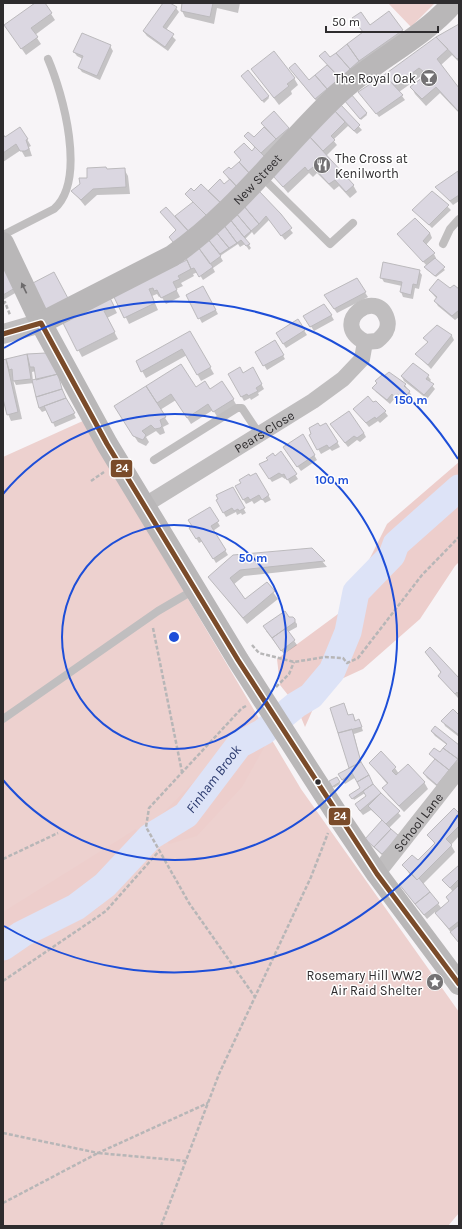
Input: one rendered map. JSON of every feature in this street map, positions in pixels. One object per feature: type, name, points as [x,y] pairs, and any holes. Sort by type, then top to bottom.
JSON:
[{"type":"main road","name":"New Street","points":[[41,323],[172,256],[199,236],[261,175],[337,94],[424,29],[454,4]]},
{"type":"main road","points":[[3,243],[41,323],[107,444],[233,651],[342,822],[378,874],[459,984]]},
{"type":"street","points":[[3,334],[41,323]]},
{"type":"street","name":"Pears Close","points":[[145,505],[314,402],[343,379],[362,359],[365,342]]},
{"type":"street","name":"School Lane","points":[[378,874],[459,770]]},
{"type":"lane","points":[[3,235],[54,209],[61,203],[66,194],[70,151],[69,130],[55,73],[48,59]]},
{"type":"lane","points":[[261,175],[330,244],[353,223]]},
{"type":"lane","points":[[443,244],[450,229],[459,220]]},
{"type":"lane","points":[[154,460],[237,408],[242,408],[260,436]]},
{"type":"lane","points":[[3,719],[150,616],[187,594]]},
{"type":"path","points":[[91,481],[106,471]]},
{"type":"path","points":[[233,651],[244,641],[251,644],[259,653],[294,662],[325,657],[343,658],[347,663],[358,658],[366,650],[422,575],[459,536]]},
{"type":"path","points":[[150,616],[182,773]]},
{"type":"path","points":[[280,685],[289,674],[294,662]]},
{"type":"path","points":[[248,705],[242,708],[149,808],[146,827],[189,903],[255,997]]},
{"type":"path","points":[[161,1226],[219,1074],[311,877],[329,831],[342,822]]},
{"type":"path","points":[[3,859],[58,833]]},
{"type":"path","points":[[3,981],[106,911],[160,850]]},
{"type":"path","points":[[3,1203],[98,1153],[208,1103]]},
{"type":"path","points":[[3,1133],[98,1153],[186,1161]]},
{"type":"shaded area","points":[[388,3],[435,3],[411,27]]},
{"type":"shaded area","points":[[85,420],[99,449],[301,789],[459,1012],[459,1213],[448,1226],[3,1226],[3,457]]},
{"type":"shaded area","points":[[459,462],[459,562],[420,619],[363,669],[337,681],[317,700],[305,727],[296,705],[280,685],[277,659],[338,614],[369,560],[387,524]]},
{"type":"shaded area","points":[[252,723],[266,744],[242,787],[197,836],[169,844],[154,822]]},
{"type":"shaded area","points":[[136,829],[148,853],[97,909],[20,951],[3,964],[3,912]]},
{"type":"building","points":[[35,3],[45,3],[52,13],[31,28],[38,37],[21,49],[4,25]]},
{"type":"building","points":[[163,3],[170,3],[177,7],[163,27],[174,34],[165,47],[143,31]]},
{"type":"building","points":[[182,3],[213,3],[210,17],[181,11]]},
{"type":"building","points":[[389,11],[403,30],[359,61],[347,44],[363,32],[352,18],[361,12],[370,25]]},
{"type":"building","points":[[459,24],[459,58],[457,59],[436,37]]},
{"type":"building","points":[[82,33],[111,45],[97,76],[78,68],[83,56],[73,52]]},
{"type":"building","points":[[436,37],[448,49],[437,59],[459,88],[459,112],[436,87],[422,99],[410,87],[427,74],[419,68],[395,86],[384,75]]},
{"type":"building","points":[[347,44],[359,61],[350,69],[336,53]]},
{"type":"building","points":[[274,51],[295,78],[287,84],[289,86],[274,98],[251,69]]},
{"type":"building","points":[[325,51],[330,57],[336,53],[350,69],[340,78],[319,56]]},
{"type":"building","points":[[295,63],[309,80],[315,75],[327,89],[315,99],[289,68]]},
{"type":"building","points":[[327,65],[340,78],[327,89],[315,75]]},
{"type":"building","points":[[248,70],[269,96],[262,101],[241,76]]},
{"type":"building","points":[[384,75],[403,95],[376,114],[358,92]]},
{"type":"building","points":[[351,94],[367,113],[360,119],[344,100]]},
{"type":"building","points":[[340,104],[360,125],[354,131],[334,110]]},
{"type":"building","points":[[334,110],[345,122],[331,136],[335,140],[323,151],[309,136]]},
{"type":"building","points":[[274,111],[289,128],[276,139],[261,123]]},
{"type":"building","points":[[20,127],[28,139],[26,140],[29,149],[20,151],[16,144],[3,153],[3,134],[5,137]]},
{"type":"building","points":[[264,127],[276,139],[261,153],[244,136],[248,132],[254,137]]},
{"type":"building","points":[[309,136],[354,185],[346,192],[335,180],[329,184],[313,167],[308,171],[305,167],[283,187],[273,176]]},
{"type":"building","points":[[244,143],[252,151],[255,147],[267,159],[251,175],[239,162],[241,160],[234,152]]},
{"type":"building","points":[[239,162],[251,175],[238,188],[223,172],[229,167],[231,169]]},
{"type":"building","points":[[106,167],[107,169],[125,168],[126,187],[93,189],[81,200],[71,191],[80,184],[79,178],[87,178],[87,168]]},
{"type":"building","points":[[458,171],[459,195],[450,201],[435,187]]},
{"type":"building","points":[[220,179],[224,184],[230,179],[238,188],[223,205],[208,191]]},
{"type":"building","points":[[201,184],[223,205],[209,218],[185,194],[191,188],[194,191]]},
{"type":"building","points":[[259,191],[292,228],[281,236],[266,216],[259,224],[243,205]]},
{"type":"building","points":[[432,191],[449,205],[429,225],[412,210]]},
{"type":"building","points":[[193,202],[209,218],[191,234],[175,216]]},
{"type":"building","points":[[243,205],[259,224],[251,231],[235,212]]},
{"type":"building","points":[[166,207],[191,234],[177,247],[169,237],[176,230],[160,212]]},
{"type":"building","points":[[235,212],[251,231],[244,237],[229,218]]},
{"type":"building","points":[[229,218],[250,244],[246,246],[241,240],[237,243],[223,224]]},
{"type":"building","points":[[415,218],[430,233],[423,241],[435,253],[423,262],[397,234]]},
{"type":"building","points":[[223,224],[237,243],[229,248],[215,231]]},
{"type":"building","points":[[215,231],[229,248],[220,254],[207,238]]},
{"type":"building","points":[[207,238],[221,256],[210,264],[198,247]]},
{"type":"building","points":[[198,247],[213,267],[199,277],[194,268],[191,269],[186,258]]},
{"type":"building","points":[[435,258],[445,267],[435,276],[424,267]]},
{"type":"building","points":[[187,260],[191,269],[178,276],[180,279],[173,282],[177,290],[161,298],[157,290],[154,291],[153,288],[149,289],[155,303],[124,318],[113,295]]},
{"type":"building","points":[[383,262],[420,270],[417,285],[413,284],[411,295],[400,292],[402,282],[380,278]]},
{"type":"building","points":[[3,264],[15,288],[3,295]]},
{"type":"building","points":[[54,272],[71,304],[47,316],[31,284]]},
{"type":"building","points":[[357,278],[366,292],[334,309],[324,295]]},
{"type":"building","points":[[438,279],[450,288],[454,285],[459,289],[459,310],[452,316],[434,301],[437,297],[429,290]]},
{"type":"building","points":[[203,286],[216,310],[198,319],[186,295]]},
{"type":"building","points":[[110,298],[114,306],[104,311],[115,332],[77,351],[63,323]]},
{"type":"building","points":[[324,304],[332,315],[310,327],[303,316]]},
{"type":"building","points":[[298,319],[305,330],[283,344],[276,333]]},
{"type":"building","points":[[437,325],[452,335],[428,365],[415,354],[428,342],[423,338]]},
{"type":"building","points":[[190,331],[211,367],[197,375],[182,349],[141,372],[136,361]]},
{"type":"building","points":[[275,340],[284,355],[263,366],[255,352]]},
{"type":"building","points":[[46,353],[58,374],[36,380],[34,367],[30,367],[27,354]]},
{"type":"building","points":[[27,354],[31,379],[13,381],[12,369],[9,370],[6,359]]},
{"type":"building","points":[[6,359],[18,412],[7,415],[3,399],[3,360]]},
{"type":"building","points":[[413,363],[429,375],[426,379],[434,384],[424,395],[401,376]]},
{"type":"building","points":[[181,364],[196,387],[205,381],[210,389],[222,381],[234,399],[213,412],[208,404],[187,418],[171,394],[157,403],[146,386]]},
{"type":"building","points":[[240,367],[243,373],[253,367],[262,384],[256,388],[258,391],[248,396],[247,394],[241,397],[228,374]]},
{"type":"building","points":[[389,372],[406,384],[404,386],[410,391],[404,399],[397,394],[394,397],[392,394],[387,400],[372,388],[377,383],[375,381],[382,375],[384,376]]},
{"type":"building","points":[[58,374],[62,389],[36,397],[32,380]]},
{"type":"building","points":[[146,386],[166,417],[160,420],[162,426],[160,428],[155,429],[151,425],[142,431],[146,435],[143,440],[133,436],[114,406]]},
{"type":"building","points":[[62,389],[66,398],[39,408],[36,397]]},
{"type":"building","points":[[368,396],[373,402],[376,401],[386,411],[376,419],[375,417],[366,423],[353,409]]},
{"type":"building","points":[[66,398],[75,413],[52,423],[44,406]]},
{"type":"building","points":[[349,411],[364,433],[357,438],[354,436],[345,443],[330,424]]},
{"type":"building","points":[[318,423],[320,426],[326,423],[338,442],[329,448],[327,445],[317,450],[309,435],[311,434],[309,428]]},
{"type":"building","points":[[303,434],[315,455],[297,467],[283,447]]},
{"type":"building","points":[[281,451],[297,474],[287,480],[284,474],[282,475],[279,473],[269,479],[259,464],[268,460],[266,458],[273,453],[275,456]]},
{"type":"building","points":[[256,473],[269,495],[262,500],[259,495],[250,500],[248,497],[243,500],[235,486],[241,483],[239,480],[249,474],[250,476]]},
{"type":"building","points":[[233,487],[245,508],[239,511],[238,509],[234,511],[232,508],[223,513],[216,500],[218,499],[216,495]]},
{"type":"building","points":[[210,507],[219,521],[211,526],[226,550],[213,559],[199,537],[196,539],[189,528],[192,526],[188,520]]},
{"type":"building","points":[[312,548],[325,561],[240,570],[230,578],[245,599],[267,582],[275,591],[243,618],[208,577],[233,555]]},
{"type":"building","points":[[285,611],[289,617],[293,617],[295,619],[295,622],[272,638],[263,626]]},
{"type":"building","points":[[286,628],[295,640],[281,651],[272,638]]},
{"type":"building","points":[[430,647],[459,678],[459,695],[457,692],[455,694],[438,676],[441,672],[425,652]]},
{"type":"building","points":[[344,703],[348,715],[353,714],[355,721],[359,719],[362,727],[338,733],[330,708]]},
{"type":"building","points":[[453,709],[459,715],[459,735],[441,721]]},
{"type":"building","points":[[435,726],[459,745],[458,759],[443,748],[447,744],[431,731]]},
{"type":"building","points":[[352,729],[361,762],[349,768],[338,733]]},
{"type":"building","points":[[434,748],[440,752],[443,748],[458,759],[449,770],[429,754]]},
{"type":"building","points":[[381,751],[396,767],[392,771],[396,775],[408,764],[425,782],[399,806],[382,788],[388,783],[369,763]]},
{"type":"building","points":[[435,759],[449,770],[437,785],[423,773]]},
{"type":"building","points":[[361,762],[369,775],[357,782],[352,773],[342,780],[338,774]]},
{"type":"building","points":[[369,775],[373,784],[352,799],[349,795],[360,788],[357,782]]},
{"type":"building","points":[[337,777],[340,782],[332,787],[329,781]]},
{"type":"building","points":[[373,784],[381,793],[360,811],[355,804],[366,796],[363,791]]},
{"type":"building","points":[[381,793],[400,811],[386,824],[368,806]]},
{"type":"building","points":[[454,808],[459,813],[459,826],[446,839],[452,845],[417,880],[402,865],[412,855],[418,860],[435,843],[427,835]]},
{"type":"building","points":[[382,820],[391,829],[374,847],[365,839]]},
{"type":"building","points":[[391,829],[399,836],[382,854],[374,847]]},
{"type":"building","points":[[459,865],[459,879],[450,888],[442,880]]},
{"type":"building","points":[[412,874],[417,880],[419,878],[430,892],[415,904],[399,884]]},
{"type":"building","points":[[459,885],[459,921],[449,929],[435,913],[449,901],[446,897]]},
{"type":"building","points":[[430,892],[439,903],[424,915],[415,904]]},
{"type":"building","points":[[459,925],[459,943],[450,932]]},
{"type":"waterway","name":"Finham Brook","points":[[3,947],[22,934],[76,907],[105,885],[150,837],[186,815],[239,745],[263,732],[296,705],[311,696],[332,671],[348,632],[356,592],[392,555],[396,544],[459,488]]},
{"type":"transit line","name":"24","points":[[3,334],[41,323],[107,444],[238,660],[377,874],[459,984]]},
{"type":"place","name":"The Royal Oak","points":[[429,78]]},
{"type":"place","name":"The Cross at Kenilworth","points":[[322,165]]},
{"type":"place","name":"Rosemary Hill WW2 Air Raid Shelter","points":[[435,982]]}]
